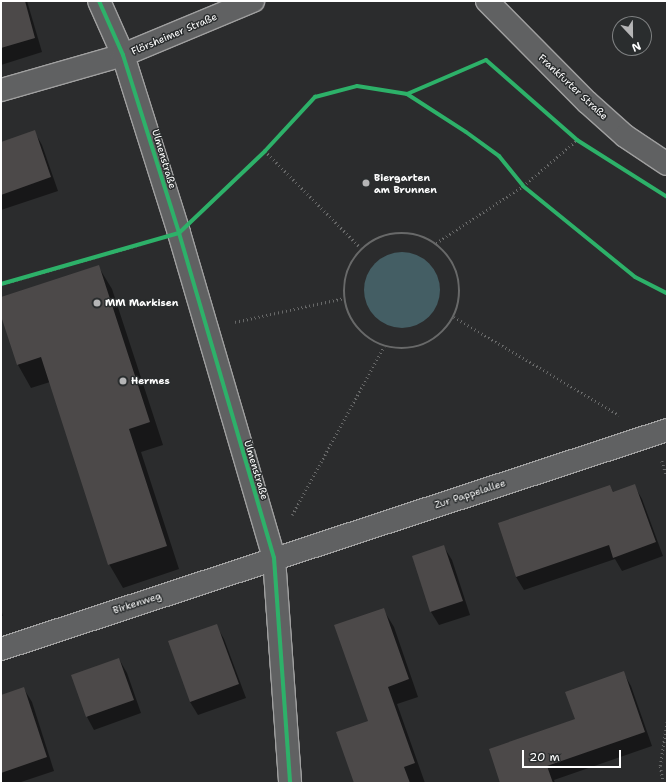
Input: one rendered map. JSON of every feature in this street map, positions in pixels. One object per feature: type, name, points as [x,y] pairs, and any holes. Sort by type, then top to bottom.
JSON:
[{"type":"street","name":"Ulmenstraße","points":[[100,1],[123,55],[179,233],[274,558],[290,783]]},
{"type":"street","name":"Flörsheimer Straße","points":[[1,90],[123,55],[253,1]]},
{"type":"street","name":"Frankfurter Straße","points":[[487,1],[587,102],[625,136],[667,164]]},
{"type":"street","name":"Zur Pappelallee","points":[[274,558],[660,432]]},
{"type":"street","name":"Birkenweg","points":[[1,649],[274,558]]},
{"type":"path","points":[[436,244],[523,186],[577,140]]},
{"type":"path","points":[[259,156],[270,146]]},
{"type":"path","points":[[264,151],[361,248]]},
{"type":"path","points":[[518,180],[529,191]]},
{"type":"path","points":[[1,284],[179,233]]},
{"type":"path","points":[[392,233],[416,234],[436,244],[452,261],[457,272],[460,295],[454,317],[447,327],[430,342],[407,349],[384,346],[369,339],[356,328],[346,308],[344,298],[349,266],[361,248],[381,236],[392,233]]},
{"type":"path","points":[[206,328],[344,298]]},
{"type":"path","points":[[454,317],[660,432]]},
{"type":"path","points":[[274,558],[298,499],[384,346]]},
{"type":"path","points":[[663,783],[660,766],[667,721]]},
{"type":"water","points":[[402,252],[417,255],[429,263],[437,275],[440,290],[437,305],[429,317],[417,325],[402,328],[387,325],[375,317],[367,305],[364,290],[367,275],[375,263],[387,255]]},
{"type":"building","points":[[1,1],[25,1],[35,38],[1,48]]},
{"type":"building","points":[[35,130],[51,177],[1,195],[1,142]]},
{"type":"building","points":[[99,265],[150,422],[129,429],[167,546],[108,565],[41,357],[17,365],[1,316],[1,297]]},
{"type":"building","points":[[635,484],[656,542],[613,558],[609,545],[516,577],[498,523],[610,485],[613,492]]},
{"type":"building","points":[[444,545],[463,601],[430,612],[412,556]]},
{"type":"building","points":[[384,608],[409,679],[388,687],[415,763],[404,767],[410,783],[354,783],[336,732],[368,721],[334,625]]},
{"type":"building","points":[[217,624],[239,684],[190,702],[168,641]]},
{"type":"building","points":[[119,658],[134,700],[86,717],[71,675]]},
{"type":"building","points":[[624,671],[645,732],[547,766],[553,783],[500,783],[489,749],[575,719],[565,692]]},
{"type":"building","points":[[24,687],[47,757],[1,773],[1,695]]},
{"type":"cycle path","points":[[99,1],[123,55],[179,233],[274,558],[290,783]]},
{"type":"cycle path","points":[[407,94],[486,60],[577,140],[667,197]]},
{"type":"cycle path","points":[[1,284],[179,233],[265,151],[315,97],[357,86],[407,94],[466,132],[499,156],[523,186],[635,277],[667,293]]},
{"type":"place","name":"Biergarten am Brunnen","points":[[366,183]]},
{"type":"place","name":"MM Markisen","points":[[97,303]]},
{"type":"place","name":"Hermes","points":[[123,381]]}]
